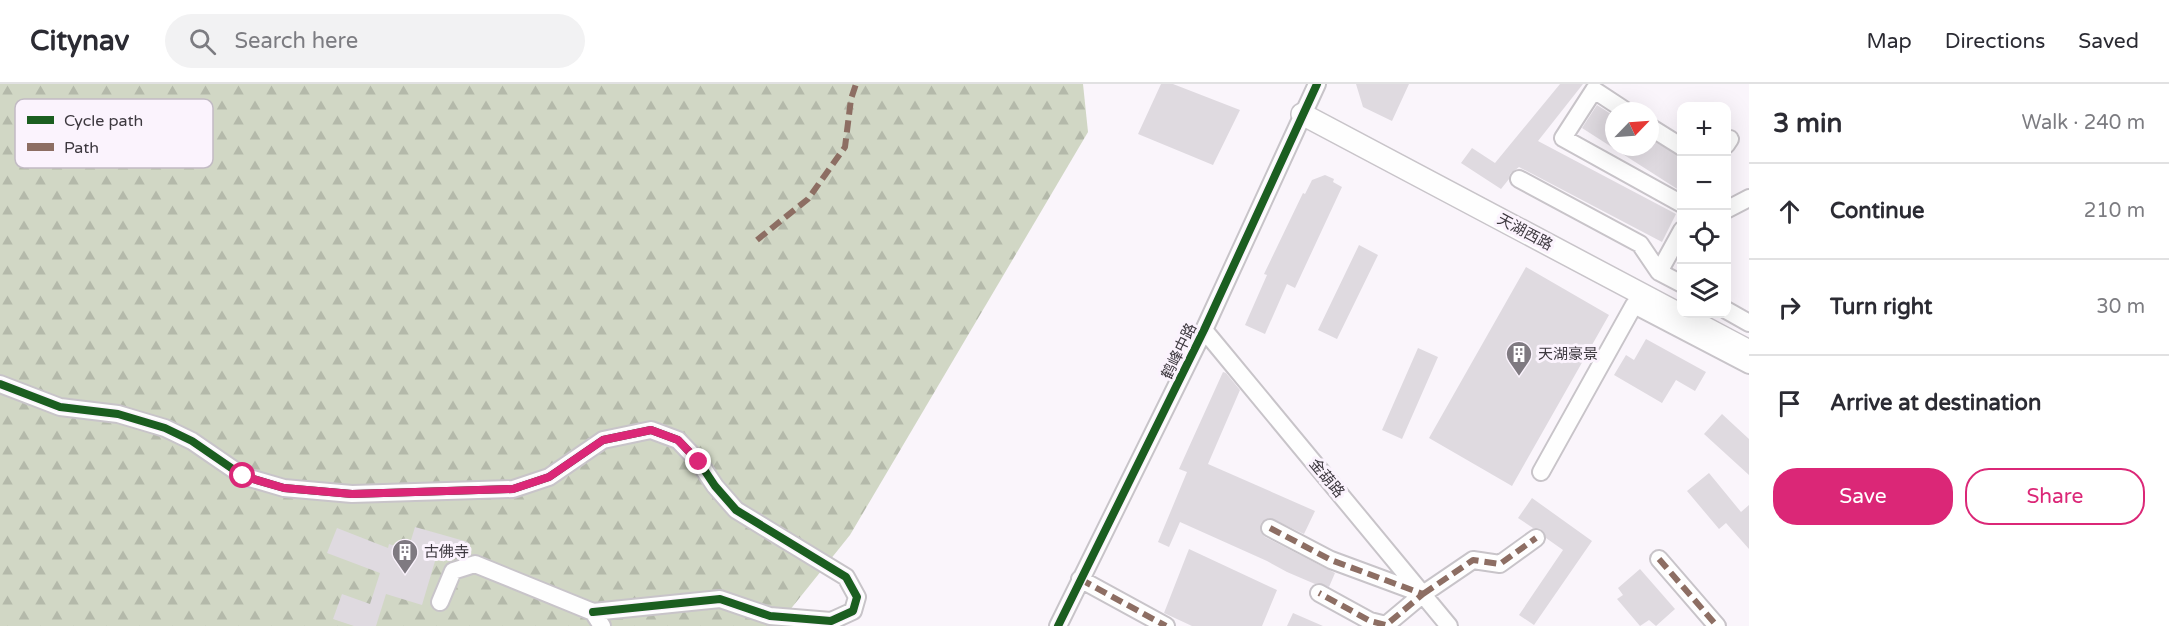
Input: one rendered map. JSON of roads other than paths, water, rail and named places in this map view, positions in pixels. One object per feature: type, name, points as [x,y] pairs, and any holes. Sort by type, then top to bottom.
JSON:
[{"type":"main road","name":"天湖西路","points":[[1302,114],[1749,351]]},
{"type":"street","name":"鹤峰中路","points":[[1058,626],[1204,330],[1317,84]]},
{"type":"street","points":[[1614,102],[1593,87],[1563,138],[1677,201]]},
{"type":"street","points":[[1659,133],[1677,144]]},
{"type":"street","points":[[1519,179],[1640,244],[1677,280]]},
{"type":"street","points":[[1731,207],[1749,198]]},
{"type":"street","points":[[1662,266],[1677,239]]},
{"type":"street","points":[[1662,266],[1677,250]]},
{"type":"street","points":[[1541,472],[1634,304],[1749,365]]},
{"type":"street","points":[[1731,313],[1749,323]]},
{"type":"street","name":"金葫路","points":[[1204,330],[1449,626]]},
{"type":"street","points":[[0,384],[60,407],[118,414],[165,428],[192,441],[243,476],[284,488],[352,494],[513,489],[549,477],[603,440],[651,430],[678,440],[699,462],[715,486],[736,510],[846,577],[857,597],[852,611],[831,621],[770,616],[720,599],[597,619],[475,564],[453,571],[440,602]]},
{"type":"street","points":[[1270,528],[1331,560],[1423,594]]},
{"type":"street","points":[[1319,593],[1370,621],[1386,625],[1423,594],[1473,560],[1500,564],[1536,538]]},
{"type":"street","points":[[1659,559],[1717,626]]},
{"type":"street","points":[[1080,579],[1166,626]]},
{"type":"place","name":"天湖豪景","points":[[1519,377]]},
{"type":"place","name":"古佛寺","points":[[405,575]]}]
